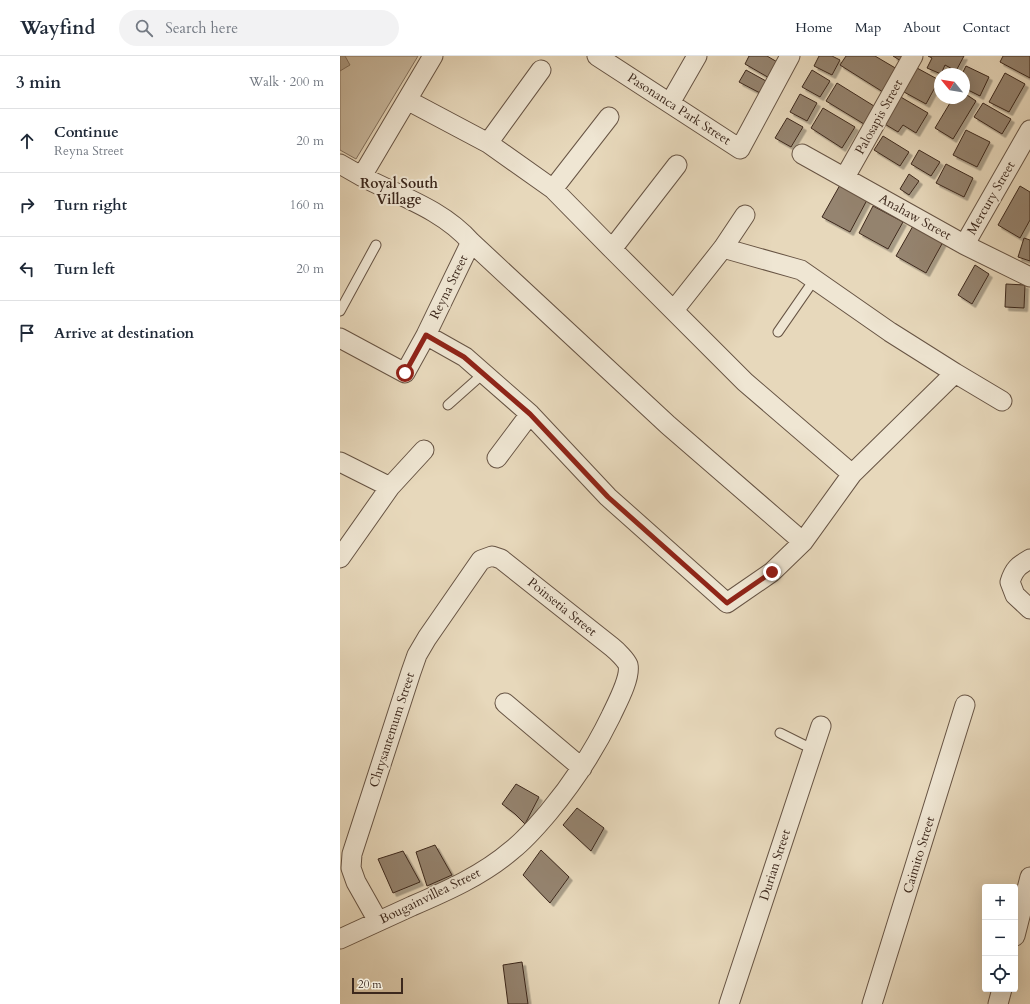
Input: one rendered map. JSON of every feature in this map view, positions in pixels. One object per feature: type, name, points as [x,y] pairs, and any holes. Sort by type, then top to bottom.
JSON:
[{"type":"street","points":[[362,176],[433,56]]},
{"type":"street","name":"Pasonanca Park Street","points":[[597,56],[740,149],[790,56]]},
{"type":"street","points":[[670,103],[697,56]]},
{"type":"street","name":"Palosapis Street","points":[[845,177],[913,56]]},
{"type":"street","points":[[488,143],[541,70]]},
{"type":"street","points":[[407,100],[488,143],[553,189],[745,382],[852,474]]},
{"type":"street","points":[[553,189],[609,117]]},
{"type":"street","name":"Mercury Street","points":[[965,245],[1030,130]]},
{"type":"street","name":"Anahaw Street","points":[[802,154],[965,245],[1030,276]]},
{"type":"street","points":[[340,164],[410,199],[444,218],[464,233],[471,242],[668,425],[803,542]]},
{"type":"street","points":[[612,249],[677,165]]},
{"type":"street","points":[[674,310],[722,248],[745,215]]},
{"type":"street","name":"Reyna Street","points":[[340,338],[405,373],[426,335],[471,242]]},
{"type":"street","points":[[722,248],[801,270],[890,332],[1002,401]]},
{"type":"street","points":[[426,335],[464,357],[484,373],[530,414],[608,497],[727,603],[772,572],[803,542],[852,474],[955,373]]},
{"type":"street","points":[[497,458],[530,414]]},
{"type":"street","points":[[340,558],[390,487],[424,450]]},
{"type":"street","points":[[340,462],[390,487]]},
{"type":"street","name":"Poinsetia Street","points":[[492,556],[502,559],[612,647],[620,654],[628,665]]},
{"type":"street","name":"Chrysantemum Street","points":[[378,921],[356,882],[350,868],[352,854],[417,655],[427,638],[481,560],[492,556]]},
{"type":"street","points":[[1030,559],[1014,571],[1010,582],[1015,595],[1030,609]]},
{"type":"street","name":"Bougainvillea Street","points":[[340,939],[451,889],[482,871],[512,850],[536,827],[560,799],[582,768],[603,732],[623,691],[628,677],[628,665]]},
{"type":"street","points":[[505,703],[582,768]]},
{"type":"street","name":"Caimito Street","points":[[872,1004],[966,705]]},
{"type":"street","name":"Durian Street","points":[[729,1004],[821,726]]},
{"type":"street","points":[[1018,924],[1030,877]]},
{"type":"street","points":[[998,1004],[1001,992]]},
{"type":"lane","points":[[340,311],[376,245]]},
{"type":"lane","points":[[778,332],[814,280]]},
{"type":"lane","points":[[448,405],[484,373]]},
{"type":"lane","points":[[780,733],[804,746],[813,749]]},
{"type":"shaded area","points":[[340,56],[418,56],[356,159],[340,150]]},
{"type":"shaded area","points":[[340,56],[345,56],[350,65],[340,71]]},
{"type":"building","points":[[749,56],[767,56],[779,63],[771,79],[745,64]]},
{"type":"building","points":[[819,56],[832,56],[840,60],[832,75],[814,66]]},
{"type":"building","points":[[846,56],[875,56],[897,69],[883,92],[840,65]]},
{"type":"building","points":[[893,56],[904,56],[901,61]]},
{"type":"building","points":[[928,56],[964,56],[958,68],[950,68],[945,65],[944,68],[934,68],[934,71],[927,68],[932,58]]},
{"type":"building","points":[[1003,56],[1030,56],[1030,78],[1000,62]]},
{"type":"building","points":[[966,66],[989,77],[980,96],[970,91],[970,68],[965,68]]},
{"type":"building","points":[[917,68],[934,77],[934,89],[926,104],[904,92]]},
{"type":"building","points":[[746,70],[766,81],[760,93],[739,82]]},
{"type":"building","points":[[812,70],[830,81],[820,97],[802,87]]},
{"type":"building","points":[[1005,73],[1025,84],[1009,112],[989,102]]},
{"type":"building","points":[[837,83],[874,106],[864,124],[826,101]]},
{"type":"building","points":[[800,94],[817,103],[807,121],[790,112]]},
{"type":"building","points":[[899,96],[928,113],[916,133],[903,125],[898,132],[883,123]]},
{"type":"building","points":[[970,97],[976,101],[953,139],[935,128],[949,104],[970,104]]},
{"type":"building","points":[[983,103],[1011,119],[1002,134],[974,117]]},
{"type":"building","points":[[823,108],[855,127],[842,148],[811,128]]},
{"type":"building","points":[[787,118],[803,127],[791,147],[775,138]]},
{"type":"building","points":[[966,130],[990,142],[977,167],[953,155]]},
{"type":"building","points":[[883,136],[909,152],[900,166],[874,150]]},
{"type":"building","points":[[919,150],[940,162],[931,176],[911,164]]},
{"type":"building","points":[[946,164],[973,178],[964,197],[936,183]]},
{"type":"building","points":[[909,174],[919,181],[909,195],[900,189]]},
{"type":"building","points":[[840,185],[867,200],[850,232],[822,217]]},
{"type":"building","points":[[1020,186],[1030,192],[1030,220],[1020,238],[998,225]]},
{"type":"building","points":[[873,206],[903,222],[888,249],[859,233]]},
{"type":"building","points":[[913,226],[943,242],[926,273],[896,256]]},
{"type":"building","points":[[1024,238],[1030,240],[1030,261],[1018,257]]},
{"type":"building","points":[[975,265],[989,274],[972,304],[958,295]]},
{"type":"building","points":[[1006,284],[1025,285],[1024,308],[1005,307]]},
{"type":"building","points":[[516,784],[539,797],[525,824],[502,804]]},
{"type":"building","points":[[577,808],[604,828],[591,851],[563,825]]},
{"type":"building","points":[[435,845],[452,875],[427,886],[416,852]]},
{"type":"building","points":[[541,850],[569,877],[550,903],[523,875]]},
{"type":"building","points":[[403,851],[420,882],[393,893],[378,859]]},
{"type":"building","points":[[522,962],[528,1004],[508,1004],[503,965]]},
{"type":"district","name":"Royal South Village","points":[[399,192]]},
{"type":"route","points":[[405,373],[426,335],[464,357],[530,414],[608,497],[727,603],[772,572]]}]
